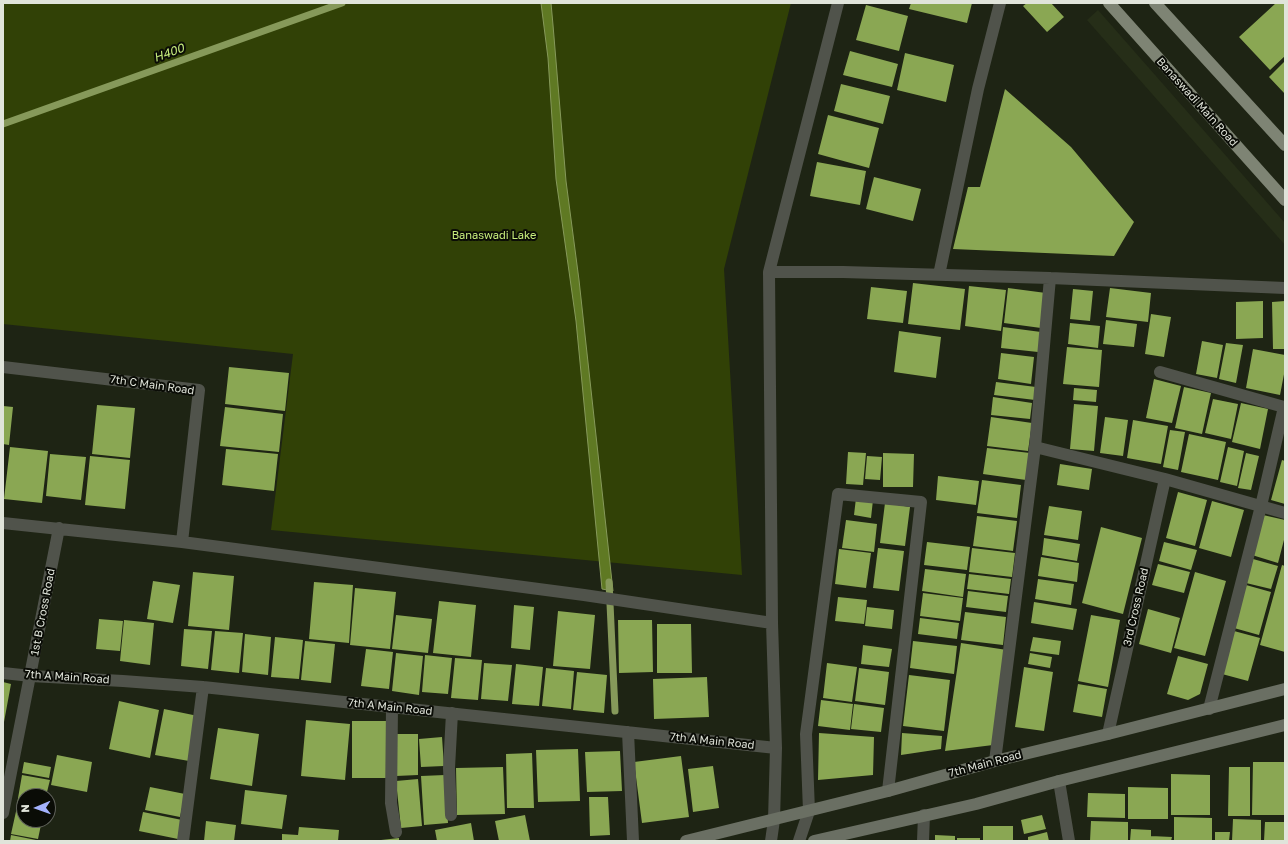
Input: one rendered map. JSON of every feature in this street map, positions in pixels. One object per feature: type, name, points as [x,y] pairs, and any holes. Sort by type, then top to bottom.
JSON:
[{"type":"main road","name":"Banaswadi Main Road","points":[[1109,3],[1285,200]]},
{"type":"main road","points":[[1155,3],[1285,145]]},
{"type":"main road","name":"7th Main Road","points":[[686,841],[888,791],[995,761],[1285,689]]},
{"type":"main road","points":[[814,841],[976,804],[1060,781],[1285,725]]},
{"type":"street","points":[[771,841],[774,820],[776,748],[772,622],[769,272],[838,3]]},
{"type":"street","points":[[939,275],[978,89],[1000,3]]},
{"type":"street","points":[[769,272],[843,272],[1050,278],[1285,288]]},
{"type":"street","points":[[995,761],[1035,447],[1050,278]]},
{"type":"street","name":"7th C Main Road","points":[[3,367],[199,390],[182,542]]},
{"type":"street","points":[[1160,372],[1284,407],[1261,506],[1209,709]]},
{"type":"street","points":[[1035,447],[1165,479],[1285,513]]},
{"type":"street","name":"3rd Cross Road","points":[[1108,734],[1165,479]]},
{"type":"street","points":[[798,841],[809,811],[806,734],[838,494],[921,502],[888,791]]},
{"type":"street","points":[[3,523],[182,542],[584,595],[772,622]]},
{"type":"street","name":"1st B Cross Road","points":[[3,813],[59,528]]},
{"type":"street","name":"7th A Main Road","points":[[3,673],[203,687],[776,748]]},
{"type":"street","points":[[183,841],[203,687]]},
{"type":"street","points":[[392,707],[391,804],[396,832]]},
{"type":"street","points":[[451,815],[449,768],[452,713]]},
{"type":"street","points":[[628,732],[633,841]]},
{"type":"street","points":[[1060,781],[1069,841]]},
{"type":"street","points":[[923,841],[924,815]]},
{"type":"shaded area","points":[[541,3],[551,3],[566,181],[579,280],[613,591],[602,589],[576,321],[556,179],[548,58]]},
{"type":"shaded area","points":[[1098,10],[1285,223],[1285,245],[1087,20]]},
{"type":"green space","name":"Banaswadi Lake","points":[[3,3],[791,3],[724,269],[742,575],[271,530],[293,354],[3,324]]},
{"type":"building","points":[[911,3],[972,3],[967,23],[909,9]]},
{"type":"building","points":[[1027,3],[1051,3],[1064,17],[1047,32],[1023,6]]},
{"type":"building","points":[[1276,3],[1285,3],[1285,56],[1270,70],[1239,37]]},
{"type":"building","points":[[866,5],[908,16],[899,51],[856,40]]},
{"type":"building","points":[[850,51],[898,64],[892,87],[843,75]]},
{"type":"building","points":[[905,53],[954,65],[946,102],[897,90]]},
{"type":"building","points":[[1285,61],[1285,94],[1269,77]]},
{"type":"building","points":[[841,84],[890,96],[883,124],[834,111]]},
{"type":"building","points":[[1005,89],[1071,147],[1134,222],[1114,256],[953,249],[968,187],[980,187]]},
{"type":"building","points":[[828,115],[879,128],[869,168],[818,154]]},
{"type":"building","points":[[817,162],[866,171],[860,205],[810,196]]},
{"type":"building","points":[[874,177],[921,189],[913,221],[866,209]]},
{"type":"building","points":[[913,283],[965,289],[960,330],[908,324]]},
{"type":"building","points":[[969,286],[1006,290],[1001,331],[965,326]]},
{"type":"building","points":[[871,287],[907,291],[903,323],[867,319]]},
{"type":"building","points":[[1008,288],[1046,293],[1041,328],[1004,323]]},
{"type":"building","points":[[1110,288],[1151,293],[1148,322],[1106,317]]},
{"type":"building","points":[[1073,289],[1093,291],[1090,321],[1070,319]]},
{"type":"building","points":[[1263,301],[1263,338],[1236,339],[1236,302]]},
{"type":"building","points":[[1285,301],[1285,349],[1273,349],[1272,302]]},
{"type":"building","points":[[1151,314],[1171,317],[1164,357],[1145,354]]},
{"type":"building","points":[[1106,320],[1137,324],[1134,347],[1103,344]]},
{"type":"building","points":[[1070,323],[1100,326],[1098,348],[1068,344]]},
{"type":"building","points":[[1003,327],[1041,332],[1038,352],[1001,348]]},
{"type":"building","points":[[899,331],[941,337],[936,378],[894,372]]},
{"type":"building","points":[[1202,341],[1223,345],[1217,378],[1196,374]]},
{"type":"building","points":[[1226,343],[1243,345],[1236,383],[1219,379]]},
{"type":"building","points":[[1067,347],[1102,350],[1099,387],[1063,384]]},
{"type":"building","points":[[1253,349],[1285,355],[1285,369],[1280,395],[1246,388]]},
{"type":"building","points":[[1001,353],[1034,357],[1031,384],[998,379]]},
{"type":"building","points":[[229,367],[289,373],[285,411],[225,404]]},
{"type":"building","points":[[1154,379],[1181,386],[1172,423],[1146,418]]},
{"type":"building","points":[[996,382],[1036,387],[1035,400],[994,395]]},
{"type":"building","points":[[1184,387],[1211,393],[1202,434],[1175,428]]},
{"type":"building","points":[[1074,388],[1097,390],[1096,402],[1073,400]]},
{"type":"building","points":[[993,397],[1032,403],[1030,419],[991,415]]},
{"type":"building","points":[[1213,399],[1238,404],[1231,439],[1205,433]]},
{"type":"building","points":[[1241,403],[1268,409],[1260,449],[1232,442]]},
{"type":"building","points":[[1074,404],[1098,406],[1094,451],[1070,449]]},
{"type":"building","points":[[97,405],[135,408],[130,458],[92,454]]},
{"type":"building","points":[[3,406],[13,407],[9,445],[3,444]]},
{"type":"building","points":[[225,407],[283,414],[279,452],[220,446]]},
{"type":"building","points":[[991,417],[1032,423],[1028,451],[987,446]]},
{"type":"building","points":[[1105,417],[1128,420],[1123,456],[1100,453]]},
{"type":"building","points":[[1133,420],[1168,426],[1161,464],[1127,458]]},
{"type":"building","points":[[1170,430],[1185,432],[1178,470],[1163,467]]},
{"type":"building","points":[[1189,434],[1226,442],[1218,480],[1181,472]]},
{"type":"building","points":[[10,447],[48,451],[42,503],[4,499]]},
{"type":"building","points":[[1228,447],[1244,451],[1237,486],[1220,482]]},
{"type":"building","points":[[987,448],[1030,453],[1026,480],[983,474]]},
{"type":"building","points":[[226,449],[278,454],[274,491],[222,485]]},
{"type":"building","points":[[848,452],[866,453],[863,485],[846,484]]},
{"type":"building","points":[[883,453],[914,454],[913,487],[883,487]]},
{"type":"building","points":[[1246,453],[1259,456],[1251,490],[1238,488]]},
{"type":"building","points":[[50,454],[86,457],[81,500],[46,496]]},
{"type":"building","points":[[90,456],[130,460],[125,509],[85,505]]},
{"type":"building","points":[[867,456],[882,457],[880,480],[865,479]]},
{"type":"building","points":[[1282,460],[1285,461],[1285,504],[1271,500]]},
{"type":"building","points":[[1060,464],[1092,469],[1089,490],[1057,485]]},
{"type":"building","points":[[938,476],[979,481],[976,505],[936,500]]},
{"type":"building","points":[[982,480],[1021,485],[1017,518],[977,513]]},
{"type":"building","points":[[1178,492],[1207,500],[1195,546],[1166,538]]},
{"type":"building","points":[[856,498],[873,500],[871,518],[854,515]]},
{"type":"building","points":[[1212,501],[1244,510],[1231,557],[1199,548]]},
{"type":"building","points":[[885,503],[910,507],[905,546],[880,543]]},
{"type":"building","points":[[1049,506],[1082,511],[1078,540],[1044,535]]},
{"type":"building","points":[[1263,515],[1285,520],[1285,536],[1278,563],[1252,555]]},
{"type":"building","points":[[977,516],[1017,521],[1013,551],[973,546]]},
{"type":"building","points":[[846,520],[877,524],[874,552],[842,548]]},
{"type":"building","points":[[1101,527],[1142,538],[1123,614],[1082,603]]},
{"type":"building","points":[[1044,538],[1080,544],[1077,561],[1042,555]]},
{"type":"building","points":[[927,542],[970,547],[967,570],[924,565]]},
{"type":"building","points":[[1164,542],[1197,550],[1191,570],[1159,561]]},
{"type":"building","points":[[878,548],[904,551],[899,591],[873,588]]},
{"type":"building","points":[[972,548],[1015,553],[1012,577],[969,572]]},
{"type":"building","points":[[839,549],[871,553],[866,588],[835,584]]},
{"type":"building","points":[[1041,557],[1079,563],[1077,582],[1038,576]]},
{"type":"building","points":[[1253,559],[1278,566],[1271,589],[1246,583]]},
{"type":"building","points":[[1158,564],[1190,572],[1184,593],[1152,585]]},
{"type":"building","points":[[1282,565],[1285,566],[1285,652],[1260,645]]},
{"type":"building","points":[[925,569],[966,574],[963,597],[922,591]]},
{"type":"building","points":[[193,572],[234,576],[229,630],[188,626]]},
{"type":"building","points":[[1195,572],[1226,581],[1205,656],[1174,648]]},
{"type":"building","points":[[969,574],[1011,579],[1009,594],[967,589]]},
{"type":"building","points":[[1038,579],[1074,584],[1071,605],[1035,599]]},
{"type":"building","points":[[153,581],[180,585],[173,623],[147,619]]},
{"type":"building","points":[[314,582],[353,585],[349,643],[309,639]]},
{"type":"building","points":[[1246,585],[1271,592],[1259,635],[1234,628]]},
{"type":"building","points":[[355,588],[396,592],[390,649],[350,645]]},
{"type":"building","points":[[968,591],[1008,596],[1006,612],[966,607]]},
{"type":"building","points":[[923,593],[963,598],[960,621],[920,616]]},
{"type":"building","points":[[838,597],[867,600],[864,624],[835,621]]},
{"type":"building","points":[[439,601],[476,605],[471,657],[433,653]]},
{"type":"building","points":[[1034,602],[1077,609],[1073,630],[1031,623]]},
{"type":"building","points":[[514,605],[534,607],[530,650],[511,648]]},
{"type":"building","points":[[867,607],[894,610],[892,629],[865,626]]},
{"type":"building","points":[[1148,609],[1180,618],[1171,653],[1139,644]]},
{"type":"building","points":[[558,611],[595,615],[590,669],[553,666]]},
{"type":"building","points":[[965,612],[1006,617],[1003,645],[961,640]]},
{"type":"building","points":[[396,615],[432,619],[428,653],[392,649]]},
{"type":"building","points":[[1091,615],[1120,620],[1108,687],[1078,681]]},
{"type":"building","points":[[920,618],[959,623],[957,639],[918,634]]},
{"type":"building","points":[[99,619],[123,621],[120,651],[96,649]]},
{"type":"building","points":[[124,620],[154,623],[150,665],[120,661]]},
{"type":"building","points":[[618,620],[652,620],[653,672],[619,673]]},
{"type":"building","points":[[657,624],[691,624],[692,673],[657,673]]},
{"type":"building","points":[[184,629],[212,631],[208,669],[181,666]]},
{"type":"building","points":[[215,631],[243,633],[239,673],[211,670]]},
{"type":"building","points":[[1234,631],[1260,638],[1248,681],[1222,674]]},
{"type":"building","points":[[245,634],[271,637],[268,675],[242,672]]},
{"type":"building","points":[[275,637],[303,640],[299,679],[271,677]]},
{"type":"building","points":[[1033,637],[1061,641],[1059,655],[1030,651]]},
{"type":"building","points":[[305,641],[335,644],[331,683],[301,680]]},
{"type":"building","points":[[913,641],[957,646],[954,674],[910,668]]},
{"type":"building","points":[[961,643],[1007,650],[993,745],[945,751]]},
{"type":"building","points":[[863,645],[892,649],[889,667],[861,664]]},
{"type":"building","points":[[366,649],[393,652],[389,689],[361,686]]},
{"type":"building","points":[[396,653],[423,656],[419,695],[392,691]]},
{"type":"building","points":[[1030,653],[1052,657],[1050,668],[1028,664]]},
{"type":"building","points":[[425,655],[452,658],[448,694],[422,692]]},
{"type":"building","points":[[1178,656],[1208,664],[1200,694],[1188,700],[1167,694]]},
{"type":"building","points":[[455,658],[482,660],[478,700],[451,698]]},
{"type":"building","points":[[484,663],[512,665],[508,701],[481,699]]},
{"type":"building","points":[[827,663],[857,667],[852,702],[823,698]]},
{"type":"building","points":[[516,664],[543,667],[539,706],[512,704]]},
{"type":"building","points":[[1024,667],[1053,672],[1044,731],[1015,727]]},
{"type":"building","points":[[546,668],[574,671],[571,709],[542,706]]},
{"type":"building","points":[[859,668],[889,672],[885,705],[855,701]]},
{"type":"building","points":[[577,672],[607,675],[604,713],[573,710]]},
{"type":"building","points":[[909,675],[950,680],[944,731],[903,726]]},
{"type":"building","points":[[707,677],[709,717],[654,719],[653,679]]},
{"type":"building","points":[[3,682],[11,684],[4,722],[3,722]]},
{"type":"building","points":[[1078,684],[1107,689],[1102,717],[1073,712]]},
{"type":"building","points":[[821,700],[853,704],[850,730],[818,726]]},
{"type":"building","points":[[119,701],[159,710],[150,758],[109,749]]},
{"type":"building","points":[[854,704],[884,708],[881,732],[851,729]]},
{"type":"building","points":[[164,709],[198,716],[189,761],[155,755]]},
{"type":"building","points":[[306,720],[350,724],[345,780],[301,776]]},
{"type":"building","points":[[352,721],[387,721],[387,778],[352,778]]},
{"type":"building","points":[[218,728],[259,734],[252,786],[210,779]]},
{"type":"building","points":[[819,733],[874,737],[873,775],[818,780]]},
{"type":"building","points":[[902,733],[942,736],[941,749],[901,755]]},
{"type":"building","points":[[395,734],[418,734],[418,775],[396,776]]},
{"type":"building","points":[[442,737],[444,766],[421,767],[419,739]]},
{"type":"building","points":[[578,749],[580,801],[538,802],[536,750]]},
{"type":"building","points":[[620,751],[622,791],[587,792],[585,752]]},
{"type":"building","points":[[532,753],[534,808],[507,808],[506,754]]},
{"type":"building","points":[[57,755],[92,762],[87,792],[51,785]]},
{"type":"building","points":[[681,756],[689,817],[642,823],[634,762]]},
{"type":"building","points":[[24,762],[51,767],[49,778],[22,773]]},
{"type":"building","points":[[1253,762],[1285,762],[1285,815],[1252,815]]},
{"type":"building","points":[[713,766],[719,808],[693,812],[688,769]]},
{"type":"building","points":[[503,767],[505,814],[457,815],[456,768]]},
{"type":"building","points":[[1229,767],[1250,767],[1250,816],[1228,816]]},
{"type":"building","points":[[1171,774],[1210,775],[1210,815],[1171,815]]},
{"type":"building","points":[[22,775],[50,780],[48,788],[20,788]]},
{"type":"building","points":[[445,775],[448,823],[424,825],[421,776]]},
{"type":"building","points":[[418,779],[422,826],[401,828],[396,781]]},
{"type":"building","points":[[150,787],[185,794],[180,817],[145,810]]},
{"type":"building","points":[[1128,787],[1168,788],[1168,819],[1128,819]]},
{"type":"building","points":[[245,790],[287,795],[282,829],[241,824]]},
{"type":"building","points":[[1088,793],[1125,794],[1125,818],[1087,817]]},
{"type":"building","points":[[589,797],[608,797],[610,835],[590,836]]},
{"type":"building","points":[[16,812],[16,828],[40,828],[38,839],[11,834]]},
{"type":"building","points":[[143,812],[182,820],[178,839],[139,831]]},
{"type":"building","points":[[525,815],[530,841],[499,841],[495,821]]},
{"type":"building","points":[[1042,815],[1046,829],[1024,834],[1021,820]]},
{"type":"building","points":[[1174,817],[1212,818],[1212,841],[1174,841]]},
{"type":"building","points":[[1233,819],[1261,820],[1261,841],[1232,841]]},
{"type":"building","points":[[206,821],[236,825],[234,841],[204,841]]},
{"type":"building","points":[[1091,821],[1128,822],[1128,841],[1090,841]]},
{"type":"building","points":[[1265,822],[1285,822],[1285,841],[1264,841]]},
{"type":"building","points":[[471,823],[474,841],[437,841],[435,830]]},
{"type":"building","points":[[983,826],[1013,826],[1013,841],[983,841]]},
{"type":"building","points":[[299,827],[339,830],[338,841],[282,841],[282,834],[298,835]]},
{"type":"building","points":[[1131,829],[1151,830],[1151,841],[1130,841]]},
{"type":"building","points":[[1047,832],[1049,841],[1028,841],[1028,837]]},
{"type":"building","points":[[1215,832],[1230,832],[1229,841],[1215,841]]},
{"type":"building","points":[[11,835],[36,840],[36,841],[10,841]]},
{"type":"building","points":[[935,835],[955,836],[955,841],[935,841]]},
{"type":"building","points":[[1151,836],[1172,837],[1171,841],[1151,841]]},
{"type":"building","points":[[399,838],[399,841],[381,841],[381,840]]},
{"type":"building","points":[[957,838],[980,838],[980,841],[957,841]]},
{"type":"waterway","name":"H400","points":[[3,124],[342,3]]},
{"type":"waterway","points":[[609,582],[615,711]]}]
